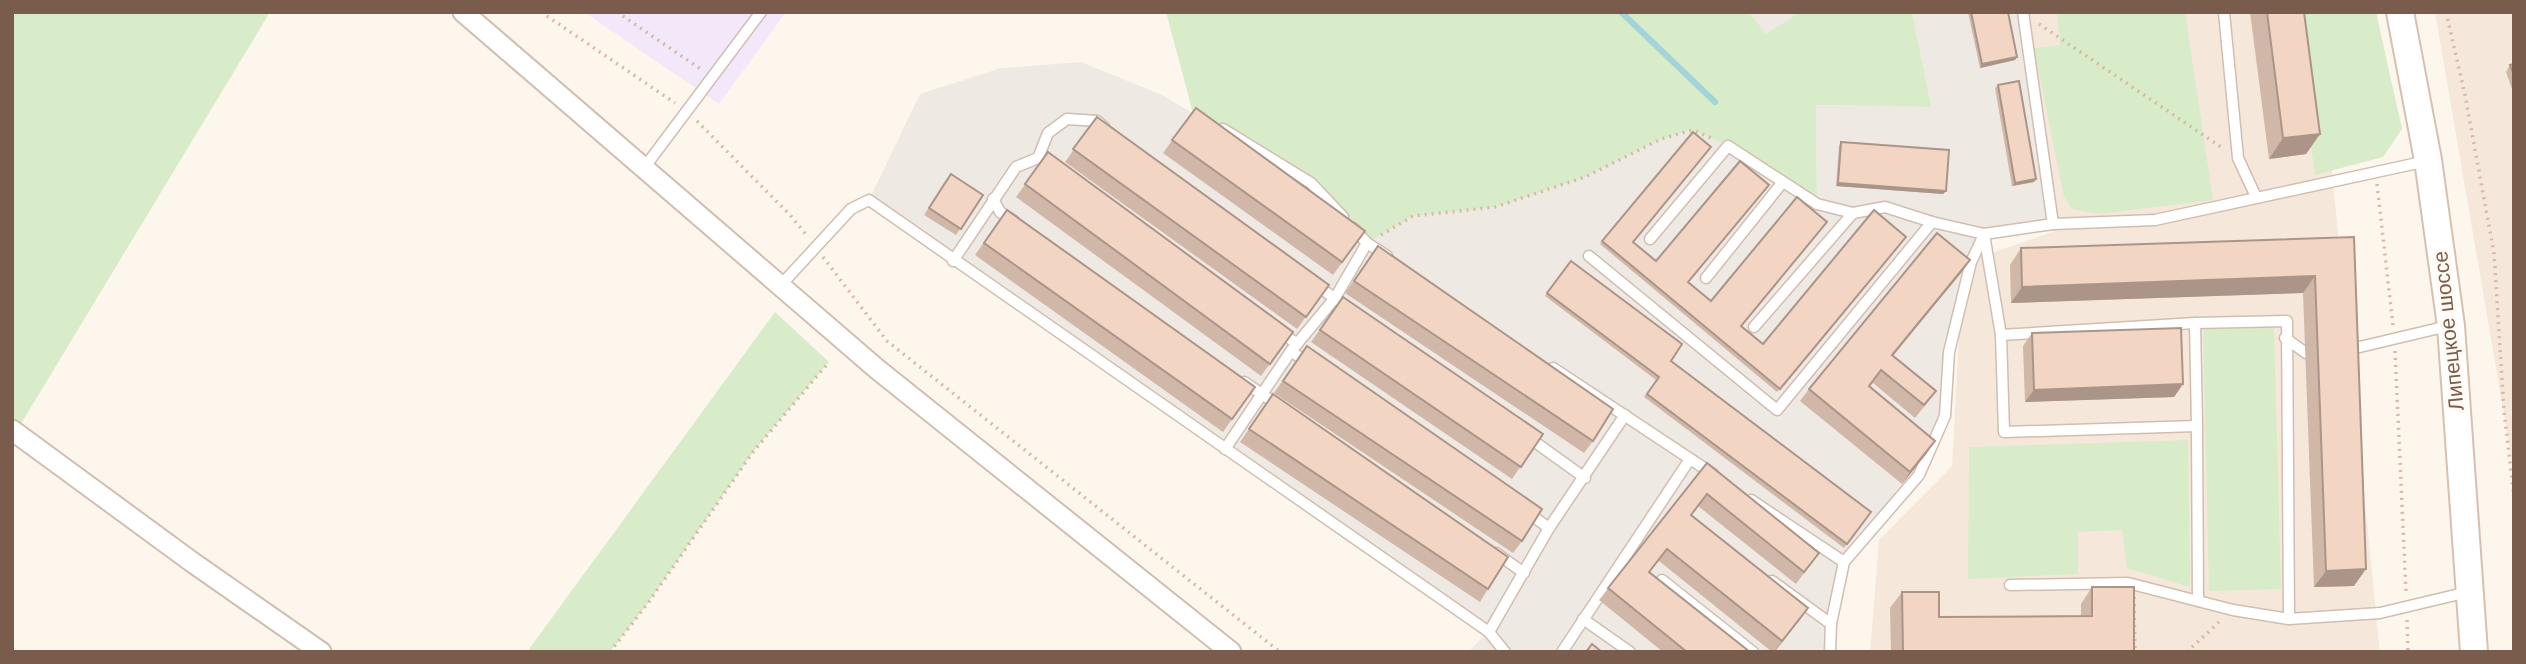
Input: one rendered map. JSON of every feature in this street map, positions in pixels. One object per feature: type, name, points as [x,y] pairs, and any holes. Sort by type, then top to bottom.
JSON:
[{"type":"main road","name":"Липецкое шоссе","points":[[2400,12],[2428,160],[2451,326],[2474,652]]},
{"type":"street","points":[[463,12],[877,369],[1231,652]]},
{"type":"street","points":[[12,430],[192,562],[321,652]]},
{"type":"lane","points":[[644,169],[761,12]]},
{"type":"lane","points":[[2224,12],[2238,158],[2256,197]]},
{"type":"lane","points":[[2023,13],[2053,224]]},
{"type":"lane","points":[[953,261],[1016,167],[1038,158],[1048,133],[1066,118],[1097,121],[1114,137]]},
{"type":"lane","points":[[1214,124],[1311,183],[1367,243],[1401,266]]},
{"type":"lane","points":[[1650,239],[1728,146],[1817,204],[1853,213],[1885,207],[1932,222],[1984,234],[2053,224],[2155,220],[2428,160]]},
{"type":"lane","points":[[1038,158],[1049,166]]},
{"type":"lane","points":[[1706,278],[1782,183]]},
{"type":"lane","points":[[993,199],[1000,212],[1023,228]]},
{"type":"lane","points":[[780,286],[851,209],[869,200],[1489,632],[1505,652]]},
{"type":"lane","points":[[1754,327],[1853,213]]},
{"type":"lane","points":[[1589,256],[1777,410],[1932,222]]},
{"type":"lane","points":[[1984,234],[2001,335],[2004,432],[2197,426]]},
{"type":"lane","points":[[1830,652],[1831,624],[1844,562],[1919,475],[1945,416],[1949,352],[1971,262],[1984,234]]},
{"type":"lane","points":[[1225,449],[1294,348],[1335,298],[1367,243]]},
{"type":"lane","points":[[1301,274],[1357,315]]},
{"type":"lane","points":[[2001,335],[2195,323],[2287,321],[2289,619]]},
{"type":"lane","points":[[2195,323],[2198,601]]},
{"type":"lane","points":[[2346,350],[2451,326]]},
{"type":"lane","points":[[1275,328],[1314,367]]},
{"type":"lane","points":[[2286,338],[2306,353]]},
{"type":"lane","points":[[1546,363],[1723,481]]},
{"type":"lane","points":[[1238,378],[1295,417]]},
{"type":"lane","points":[[1489,632],[1549,528],[1625,415]]},
{"type":"lane","points":[[1517,429],[1585,478]]},
{"type":"lane","points":[[1562,652],[1690,459]]},
{"type":"lane","points":[[1745,496],[1844,562]]},
{"type":"lane","points":[[1516,505],[1549,528]]},
{"type":"lane","points":[[1490,549],[1524,573]]},
{"type":"lane","points":[[1767,577],[1831,624]]},
{"type":"lane","points":[[1662,580],[1753,652]]},
{"type":"lane","points":[[2010,585],[2128,583],[2232,610],[2289,619],[2380,613],[2469,592]]},
{"type":"lane","points":[[1583,619],[1630,652]]},
{"type":"path","points":[[541,12],[687,110],[790,215],[887,341],[1280,652]]},
{"type":"path","points":[[617,12],[712,77]]},
{"type":"path","points":[[2446,12],[2465,95],[2494,253],[2504,411],[2514,497]]},
{"type":"path","points":[[2023,13],[2238,158]]},
{"type":"path","points":[[1367,243],[1413,216],[1495,207],[1584,177],[1661,138],[1693,130],[1728,146]]},
{"type":"path","points":[[2375,172],[2394,339],[2408,652]]},
{"type":"path","points":[[610,652],[648,603],[753,453],[829,362]]},
{"type":"path","points":[[2134,585],[2135,652]]},
{"type":"path","points":[[2187,652],[2232,610]]},
{"type":"shaded area","points":[[584,12],[786,12],[719,104]]},
{"type":"shaded area","points":[[1749,12],[1800,12],[1765,35]]},
{"type":"shaded area","points":[[1912,12],[2023,12],[2053,224],[1984,235],[1971,262],[1949,352],[1945,416],[1919,475],[1844,562],[1830,652],[1775,652],[1799,621],[1682,527],[1698,476],[1599,600],[1663,652],[1468,652],[1488,632],[869,200],[920,94],[1001,68],[1081,62],[1162,95],[1311,183],[1367,243],[1413,216],[1495,207],[1584,177],[1661,139],[1693,130],[1728,146],[1817,203],[1816,105],[1930,107]],"holes":[[[1709,151],[1630,245],[1654,265],[1766,189],[1686,286],[1761,347],[1600,244]],[[1928,246],[1883,367],[1915,418],[1873,383],[1860,398]],[[1569,264],[1668,364],[1868,515],[1844,547],[1645,398],[1656,380],[1545,296]]]},
{"type":"shaded area","points":[[2007,12],[2316,12],[2380,652],[1870,652],[1879,540],[1952,466],[1963,263],[2055,231]]},
{"type":"shaded area","points":[[2435,12],[2514,12],[2514,473]]},
{"type":"shaded area","points":[[1659,561],[1772,652],[1726,652],[1641,584]]},
{"type":"green space","points":[[12,12],[270,12],[16,432],[12,430]]},
{"type":"green space","points":[[1166,12],[1749,12],[1766,34],[1800,12],[1912,12],[1931,107],[1816,105],[1817,204],[1728,146],[1693,130],[1661,139],[1585,177],[1495,207],[1413,216],[1367,243],[1311,183],[1193,113]]},
{"type":"green space","points":[[2185,12],[2213,200],[2099,214],[2072,209],[2064,197],[2034,48],[2060,45],[2057,13]]},
{"type":"green space","points":[[2293,12],[2376,12],[2402,129],[2383,157],[2315,175]]},
{"type":"green space","points":[[775,312],[829,362],[753,452],[648,603],[610,652],[527,652]]},
{"type":"green space","points":[[2274,327],[2281,589],[2209,591],[2203,329]]},
{"type":"green space","points":[[2188,440],[2190,587],[2127,568],[2122,530],[2078,532],[2078,574],[1968,579],[1969,447]]},
{"type":"building","points":[[1971,12],[2008,12],[2017,57],[1982,64]]},
{"type":"building","points":[[2267,12],[2304,12],[2320,134],[2283,138]]},
{"type":"building","points":[[2019,81],[2036,179],[2015,183],[1998,85]]},
{"type":"building","points":[[1196,108],[1365,231],[1342,262],[1172,140]]},
{"type":"building","points":[[1097,117],[1329,285],[1306,317],[1073,149]]},
{"type":"building","points":[[1693,132],[1711,147],[1633,242],[1656,261],[1740,161],[1769,185],[1688,282],[1711,301],[1797,197],[1827,222],[1741,326],[1763,344],[1874,210],[1906,237],[1780,389],[1602,241]]},
{"type":"building","points":[[1841,142],[1949,150],[1946,191],[1838,183]]},
{"type":"building","points":[[1048,152],[1293,332],[1270,364],[1025,184]]},
{"type":"building","points":[[951,174],[983,195],[961,229],[929,208]]},
{"type":"building","points":[[1007,210],[1255,387],[1232,419],[984,243]]},
{"type":"building","points":[[1937,233],[1970,260],[1892,355],[1936,391],[1924,405],[1881,370],[1869,386],[1935,441],[1910,472],[1809,389]]},
{"type":"building","points":[[2354,237],[2366,569],[2326,571],[2315,276],[2022,287],[2021,248]]},
{"type":"building","points":[[1378,246],[1613,409],[1593,441],[1354,281]]},
{"type":"building","points":[[1571,261],[1682,344],[1671,361],[1871,512],[1847,544],[1647,394],[1659,377],[1547,293]]},
{"type":"building","points":[[1343,297],[1543,434],[1521,467],[1320,330]]},
{"type":"building","points":[[2181,328],[2183,384],[2034,390],[2032,333]]},
{"type":"building","points":[[1307,346],[1542,509],[1522,541],[1283,381]]},
{"type":"building","points":[[1273,394],[1508,557],[1488,589],[1249,429]]},
{"type":"building","points":[[1707,463],[1819,553],[1804,572],[1707,494],[1691,515],[1808,608],[1782,641],[1667,549],[1649,572],[1750,652],[1687,652],[1608,588]]},
{"type":"building","points":[[2092,587],[2134,587],[2134,652],[1903,652],[1902,592],[1939,592],[1939,617],[2092,616]]},
{"type":"building","points":[[1592,644],[1602,652],[1586,652]]},
{"type":"waterway","points":[[1621,12],[1715,102]]}]
